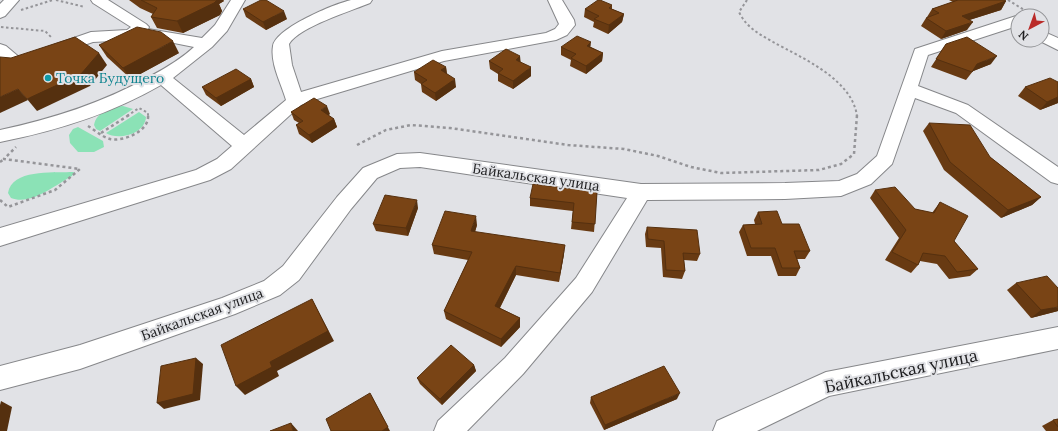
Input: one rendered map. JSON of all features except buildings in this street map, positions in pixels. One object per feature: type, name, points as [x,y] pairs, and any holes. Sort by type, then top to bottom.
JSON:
[{"type":"street","points":[[0,49],[6,63],[16,63],[91,37],[131,35],[141,27],[98,0]]},
{"type":"street","points":[[0,136],[72,118],[102,107],[139,90],[162,77],[198,52],[218,33],[232,14],[238,0]]},
{"type":"street","points":[[295,101],[285,70],[281,43],[286,36],[309,23],[365,0]]},
{"type":"street","points":[[0,237],[203,175],[224,164],[295,101],[308,96],[442,56],[550,37],[561,32],[567,25],[566,20],[555,0]]},
{"type":"street","points":[[0,13],[13,6]]},
{"type":"street","name":"Байкальская улица","points":[[0,378],[80,357],[227,308],[272,288],[291,273],[344,203],[370,173],[397,161],[420,160],[641,192],[785,191],[841,188],[864,179],[885,159],[921,52],[1010,23]]},
{"type":"street","points":[[136,31],[206,44]]},
{"type":"street","points":[[162,77],[245,146]]},
{"type":"street","points":[[909,89],[962,109],[1058,177]]},
{"type":"street","points":[[448,431],[514,366],[584,285],[641,192]]},
{"type":"street","name":"Байкальская улица","points":[[727,431],[826,384],[1058,338]]},
{"type":"path","points":[[13,6],[53,0]]},
{"type":"path","points":[[357,145],[386,130],[411,125],[450,128],[568,145],[624,149],[658,156],[691,167],[721,173],[819,170],[841,164],[854,154],[856,121],[854,102],[839,82],[756,32],[742,21],[739,12],[747,0]]},
{"type":"path","points":[[0,26],[45,30],[61,48]]},
{"type":"path","points":[[72,118],[111,139],[135,134],[148,123],[148,113],[139,108],[101,133]]},
{"type":"path","points":[[0,161],[4,159],[35,128]]},
{"type":"path","points":[[0,200],[8,207],[56,190],[80,169],[4,159]]},
{"type":"green space","points":[[123,106],[133,109],[100,131],[96,129],[94,125],[95,120],[101,114],[110,109]]},
{"type":"green space","points":[[139,112],[146,117],[141,128],[136,132],[124,136],[106,133]]},
{"type":"green space","points":[[78,127],[103,141],[104,147],[94,152],[78,152],[70,143],[69,135],[73,129]]},
{"type":"green space","points":[[74,172],[72,176],[35,197],[19,200],[11,198],[8,193],[11,185],[25,176],[44,173]]},
{"type":"place","name":"Точка Будущего","points":[[48,78]]}]
